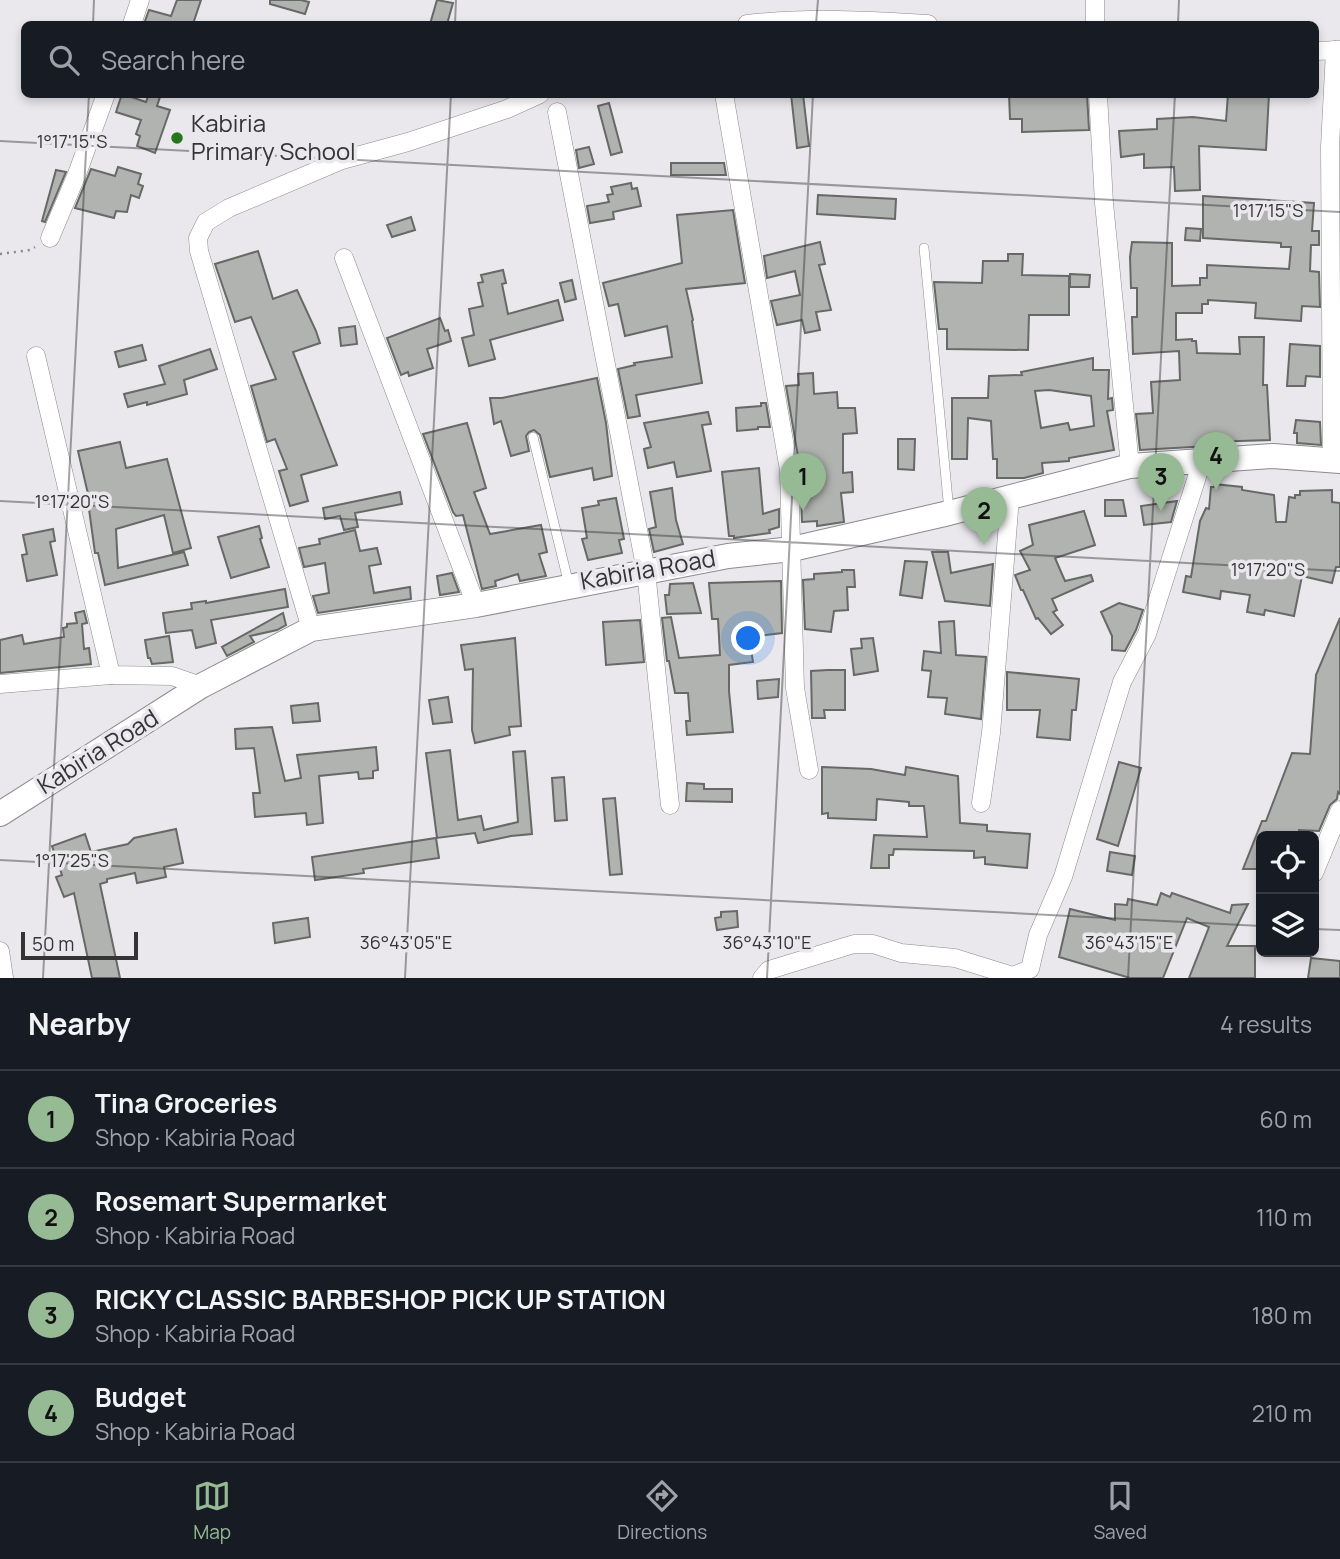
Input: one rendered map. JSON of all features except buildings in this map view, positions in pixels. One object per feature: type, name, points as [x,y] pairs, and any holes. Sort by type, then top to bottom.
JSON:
[{"type":"main road","name":"Kabiria Road","points":[[0,814],[201,686],[311,629],[475,605],[728,556],[792,549],[949,513],[1130,466],[1273,456],[1336,461]]},
{"type":"street","points":[[133,21],[141,0]]},
{"type":"street","points":[[1095,21],[1096,0]]},
{"type":"street","points":[[773,21],[871,21]]},
{"type":"street","points":[[1319,51],[1337,50],[1336,461]]},
{"type":"street","points":[[50,238],[105,98]]},
{"type":"street","points":[[311,629],[199,251],[198,238],[206,222],[229,208],[342,160],[408,142],[507,109],[531,98]]},
{"type":"street","points":[[725,98],[789,470],[795,688],[809,770]]},
{"type":"street","points":[[1098,98],[1104,202],[1130,466]]},
{"type":"street","points":[[557,112],[646,570],[670,805]]},
{"type":"street","points":[[344,258],[475,605]]},
{"type":"street","points":[[36,356],[111,676]]},
{"type":"street","points":[[762,978],[769,970],[854,944],[873,944],[901,953],[955,958],[1014,977],[1030,970],[1038,935],[1063,877],[1122,682],[1147,634],[1202,461]]},
{"type":"street","points":[[981,803],[991,733],[1010,498]]},
{"type":"street","points":[[0,684],[111,676],[172,676],[201,686]]},
{"type":"street","points":[[1319,861],[1340,810]]},
{"type":"street","points":[[0,951],[4,978]]},
{"type":"lane","points":[[924,248],[949,513]]},
{"type":"lane","points":[[533,437],[569,585]]},
{"type":"path","points":[[0,254],[30,250],[50,238]]},
{"type":"place","name":"Kabiria Primary School","points":[[177,138]]},
{"type":"place","name":"Budget","points":[[1216,490]]},
{"type":"place","name":"Tina Groceries","points":[[803,511]]},
{"type":"place","name":"RICKY CLASSIC BARBESHOP PICK UP STATION","points":[[1161,511]]},
{"type":"place","name":"Rosemart Supermarket","points":[[984,545]]}]
